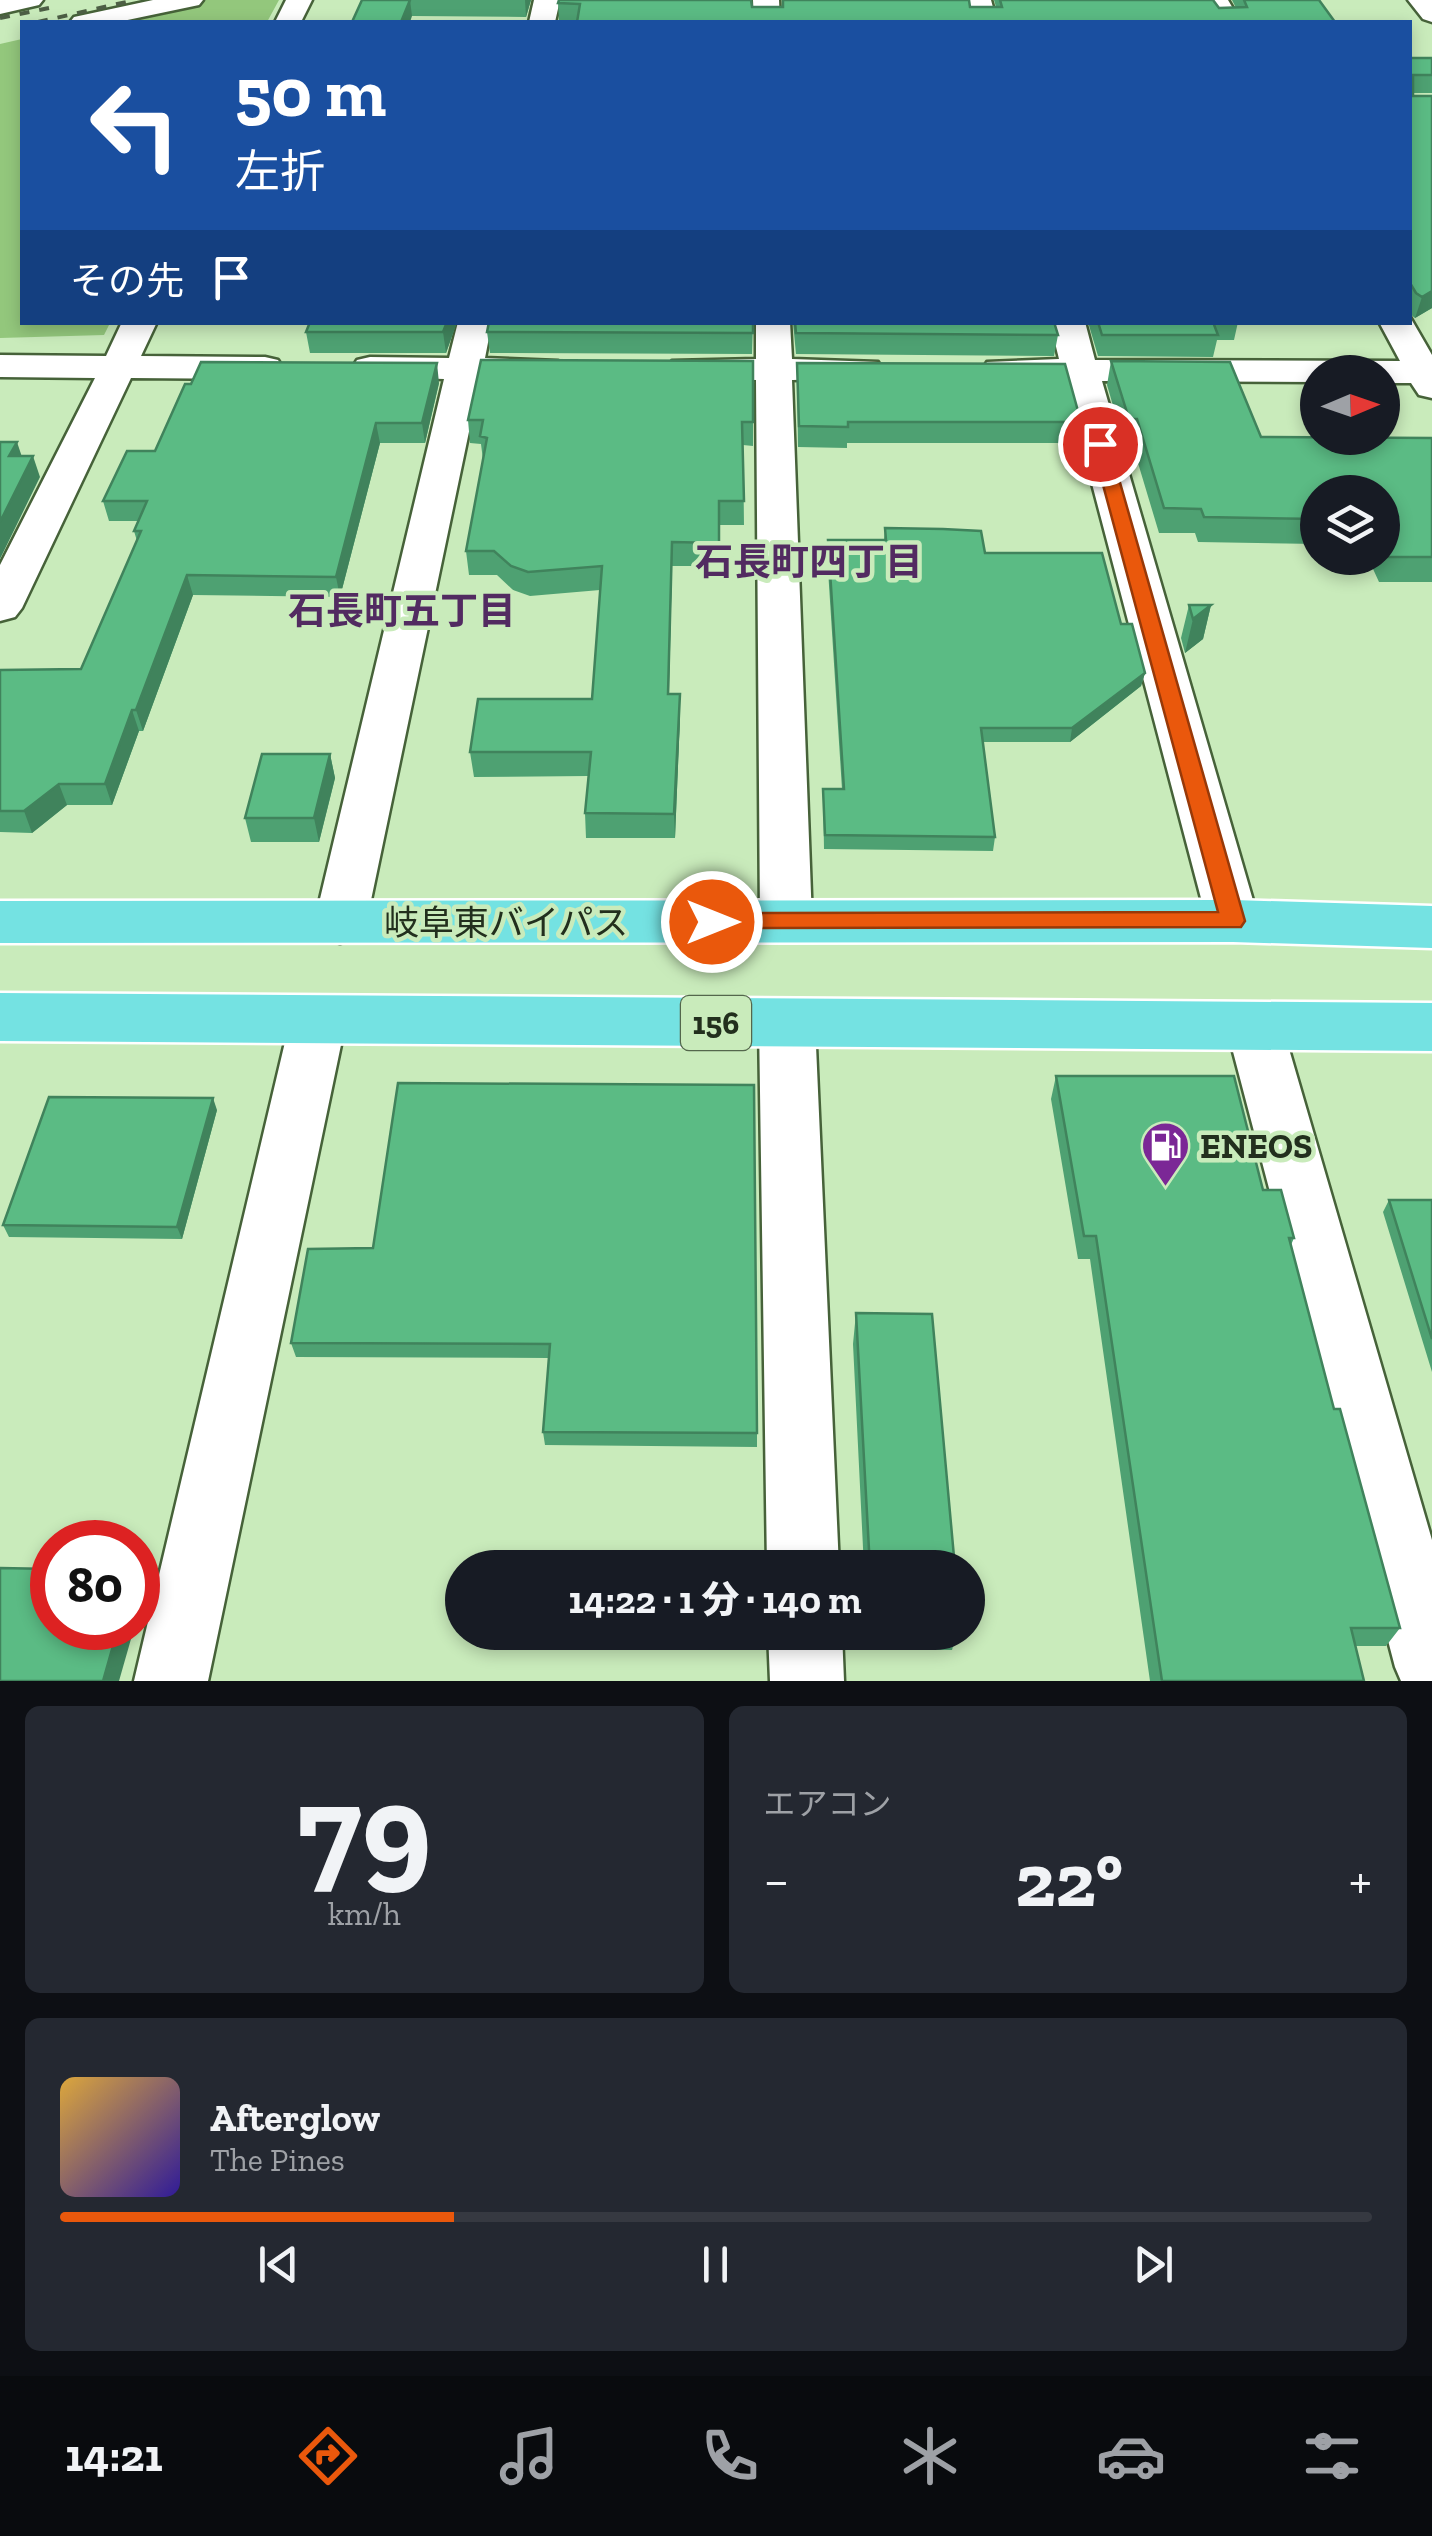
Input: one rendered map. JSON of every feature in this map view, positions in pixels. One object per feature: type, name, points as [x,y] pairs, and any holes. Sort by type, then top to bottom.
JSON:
[{"type":"highway","name":"岐阜東バイパス","points":[[0,922],[1233,921],[1432,927]]},
{"type":"highway","name":"156","points":[[0,1016],[1432,1027]]},
{"type":"street","points":[[0,6],[30,0]]},
{"type":"street","points":[[93,20],[190,0]]},
{"type":"street","points":[[1420,0],[1432,14]]},
{"type":"street","points":[[0,608],[139,325]]},
{"type":"street","points":[[340,924],[474,325]]},
{"type":"street","points":[[773,325],[786,921]]},
{"type":"street","points":[[1067,325],[1233,921]]},
{"type":"street","points":[[1398,325],[1429,377]]},
{"type":"street","points":[[0,366],[292,368]]},
{"type":"street","points":[[330,368],[581,369]]},
{"type":"street","points":[[658,369],[908,370]]},
{"type":"street","points":[[965,370],[1429,377]]},
{"type":"street","points":[[171,1681],[318,1021]]},
{"type":"street","points":[[787,1023],[802,1550]]},
{"type":"street","points":[[1254,1025],[1432,1667]]},
{"type":"street","points":[[806,1650],[807,1681]]},
{"type":"green space","points":[[206,0],[279,0],[268,20],[110,20]]},
{"type":"green space","points":[[20,39],[20,325],[109,325],[104,335],[0,338],[0,44]]},
{"type":"building","points":[[362,0],[410,0],[402,20],[353,20]]},
{"type":"building","points":[[751,0],[752,7],[783,7],[783,0],[969,0],[970,7],[1002,7],[1000,0],[1213,0],[1219,8],[1247,7],[1244,0],[1319,0],[1334,20],[577,20],[580,4],[558,3]]},
{"type":"building","points":[[1412,58],[1432,58],[1432,75],[1413,75],[1413,96],[1432,96],[1432,291],[1422,297],[1412,286]]},
{"type":"building","points":[[309,325],[446,325],[443,332],[306,332]]},
{"type":"building","points":[[488,325],[753,325],[753,333],[487,332]]},
{"type":"building","points":[[795,325],[1055,325],[1058,335],[796,333]]},
{"type":"building","points":[[1099,325],[1214,325],[1218,335],[1102,335]]},
{"type":"building","points":[[481,360],[753,361],[753,422],[742,422],[744,501],[719,501],[719,543],[672,542],[668,694],[680,694],[674,814],[585,813],[591,752],[470,752],[478,699],[592,699],[602,566],[528,572],[511,566],[494,551],[466,551],[487,438],[480,436],[483,420],[468,420]]},
{"type":"building","points":[[1111,361],[1230,362],[1261,437],[1300,437],[1300,455],[1400,455],[1400,438],[1432,438],[1432,557],[1400,557],[1400,475],[1300,475],[1300,519],[1204,517],[1201,509],[1164,508],[1137,419],[1129,419]]},
{"type":"building","points":[[201,362],[437,363],[422,423],[376,423],[336,577],[187,575],[105,784],[59,784],[24,811],[0,811],[0,670],[81,669],[141,531],[134,531],[147,501],[103,501],[127,451],[155,451],[185,384],[191,384]]},
{"type":"building","points":[[797,363],[1065,364],[1081,422],[848,422],[848,427],[799,426]]},
{"type":"building","points":[[0,442],[17,442],[9,456],[33,456],[0,522]]},
{"type":"building","points":[[885,528],[981,531],[985,553],[1102,553],[1121,624],[1132,624],[1145,673],[1072,728],[981,728],[995,837],[825,835],[823,789],[844,789],[828,540],[886,540]]},
{"type":"building","points":[[1189,605],[1211,605],[1193,619]]},
{"type":"building","points":[[262,754],[330,754],[314,818],[245,818]]},
{"type":"building","points":[[1056,1076],[1234,1076],[1263,1190],[1281,1190],[1294,1238],[1289,1238],[1334,1409],[1340,1409],[1400,1628],[1351,1628],[1364,1681],[1162,1681],[1096,1236],[1084,1236]]},
{"type":"building","points":[[398,1083],[754,1085],[757,1433],[543,1432],[550,1344],[291,1343],[308,1249],[373,1248]]},
{"type":"building","points":[[49,1097],[213,1098],[177,1227],[3,1225]]},
{"type":"building","points":[[1389,1200],[1432,1200],[1432,1339]]},
{"type":"building","points":[[856,1313],[932,1314],[953,1550],[869,1550]]},
{"type":"building","points":[[0,1568],[30,1569],[30,1650],[112,1650],[103,1681],[0,1681]]},
{"type":"railway","points":[[47,20],[135,0]]},
{"type":"railway","points":[[0,18],[54,7]]},
{"type":"place","name":"ENEOS","points":[[1165,1188]]},
{"type":"district","name":"石長町四丁目","points":[[809,562]]},
{"type":"district","name":"石長町五丁目","points":[[402,611]]},
{"type":"route","points":[[712,922],[1233,921],[1100,444]]}]
